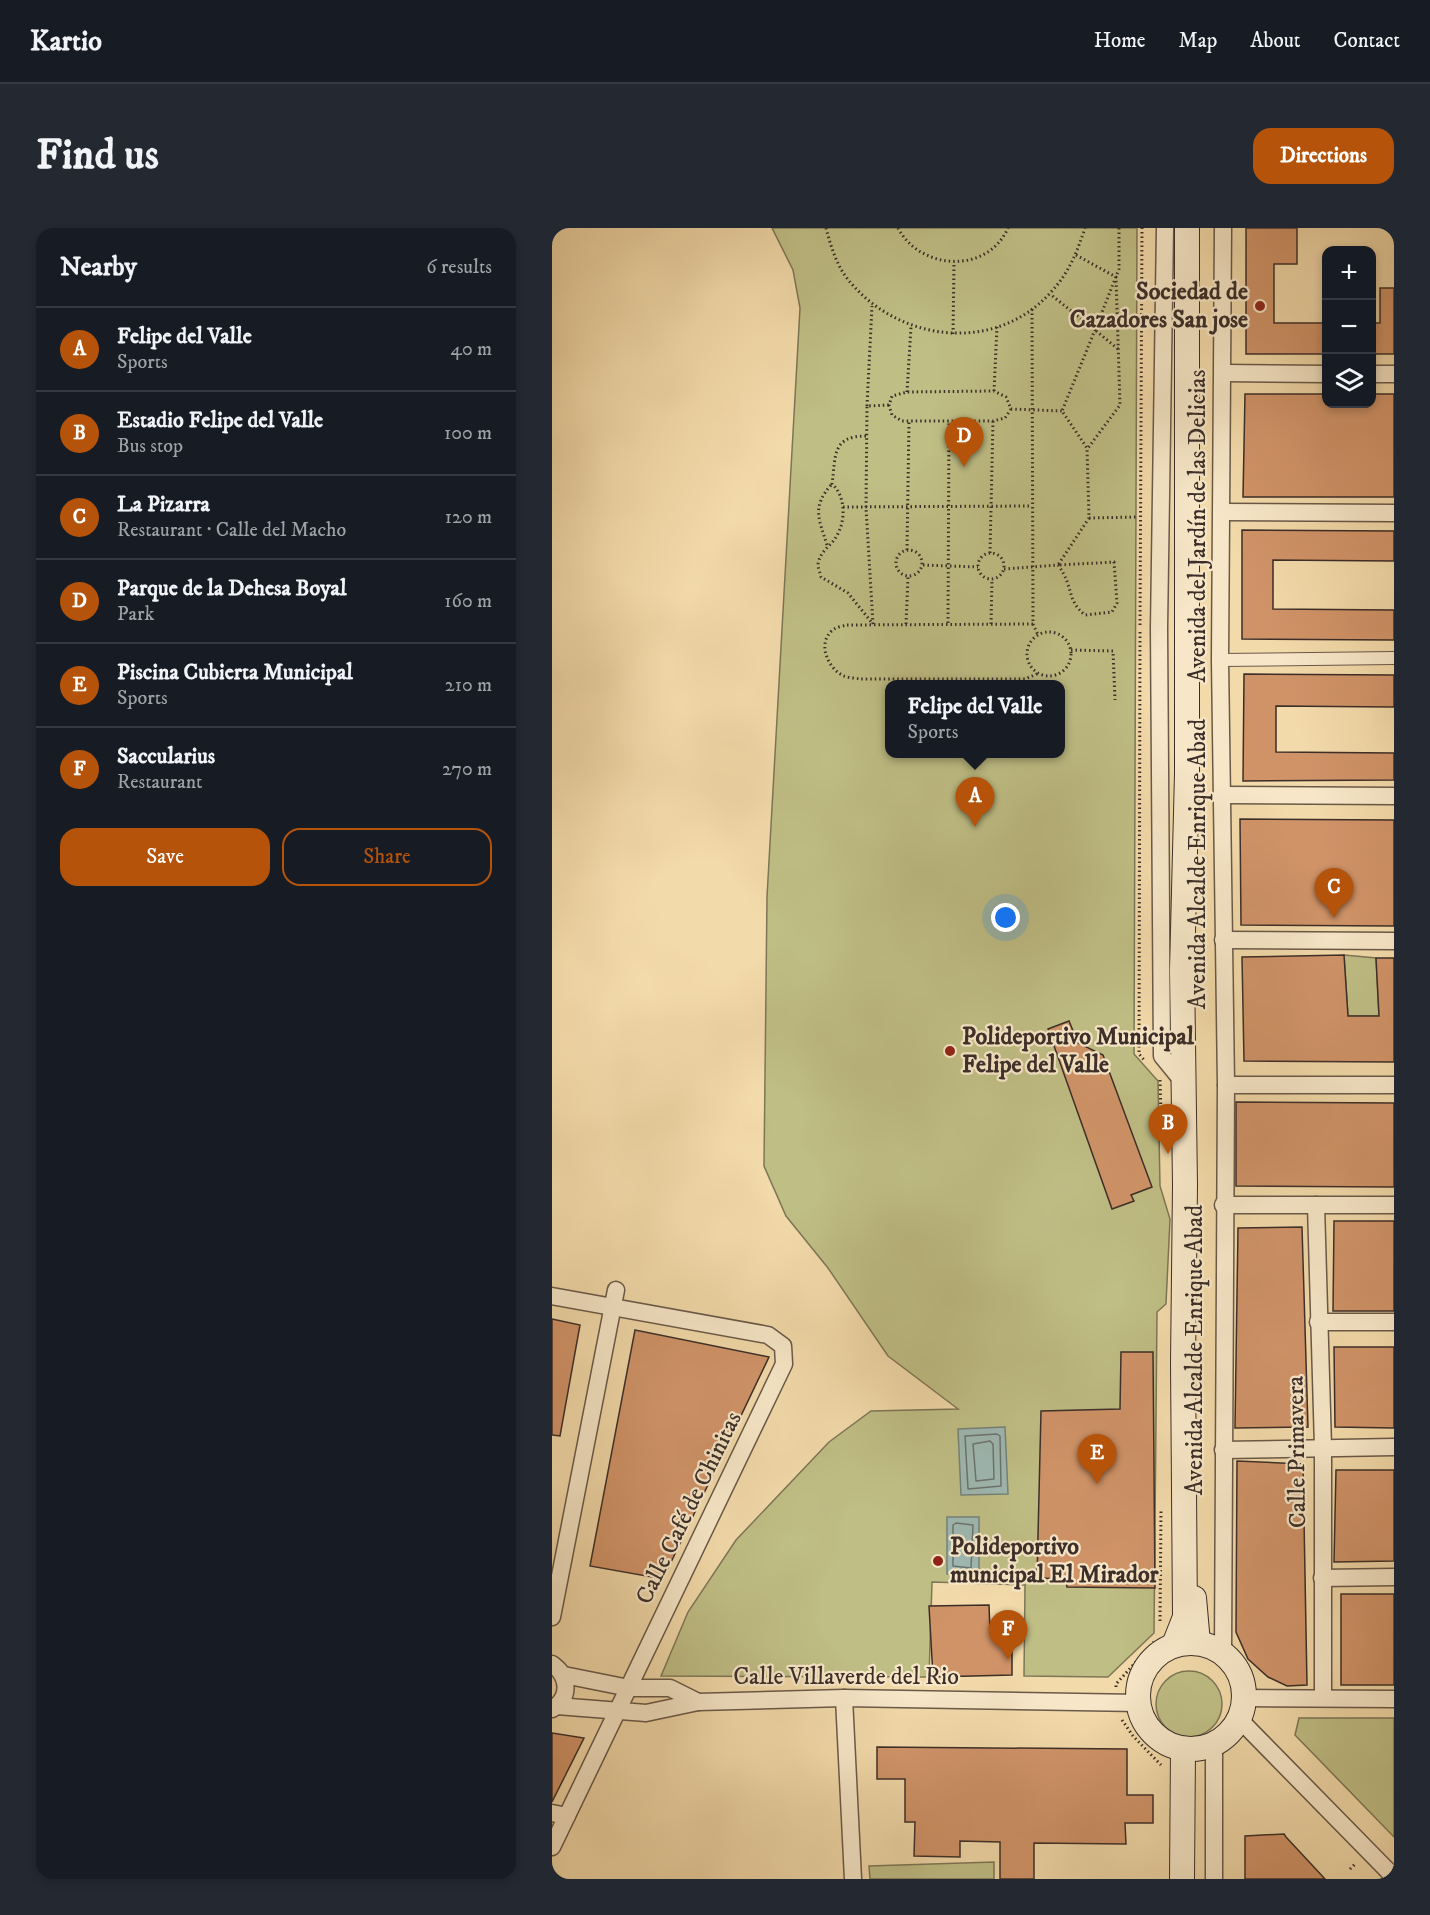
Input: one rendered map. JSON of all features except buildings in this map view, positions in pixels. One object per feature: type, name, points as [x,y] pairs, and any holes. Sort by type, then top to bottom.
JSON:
[{"type":"main road","name":"Avenida Alcalde Enrique Abad","points":[[1174,1645],[1185,1617],[1182,970],[1187,773],[1187,228]]},
{"type":"main road","name":"Avenida Alcalde Enrique Abad","points":[[1198,1643],[1193,1616],[1200,228]]},
{"type":"main road","points":[[1198,1643],[1223,1653],[1235,1665],[1242,1681],[1242,1708],[1229,1733],[1198,1747],[1168,1744],[1155,1735],[1145,1722],[1138,1703],[1142,1676],[1149,1662],[1160,1652],[1174,1645],[1198,1643]]},
{"type":"main road","points":[[1182,1879],[1198,1747]]},
{"type":"main road","points":[[1195,1879],[1198,1747]]},
{"type":"street","name":"Avenida Alcalde Enrique Abad","points":[[1166,228],[1159,628],[1162,1056],[1184,1083]]},
{"type":"street","name":"Avenida del Jardín de las Delicias","points":[[1223,228],[1223,513],[1220,660],[1226,1084],[1223,1205],[1223,1653]]},
{"type":"street","points":[[1223,373],[1322,374]]},
{"type":"street","points":[[1376,374],[1394,374]]},
{"type":"street","points":[[1223,513],[1394,513]]},
{"type":"street","points":[[1220,660],[1394,658]]},
{"type":"street","points":[[1222,795],[1394,796]]},
{"type":"street","points":[[1223,940],[1394,941]]},
{"type":"street","points":[[1226,1084],[1394,1085]]},
{"type":"street","points":[[1223,1205],[1394,1205]]},
{"type":"street","name":"Calle Primavera","points":[[1316,1205],[1323,1447],[1323,1698]]},
{"type":"street","points":[[552,1617],[616,1290]]},
{"type":"street","points":[[552,1296],[613,1307]]},
{"type":"street","name":"Calle Café de Chinitas","points":[[613,1307],[768,1335],[783,1346],[784,1364],[618,1711]]},
{"type":"street","points":[[1318,1322],[1394,1322]]},
{"type":"street","points":[[1223,1450],[1394,1447]]},
{"type":"street","points":[[1322,1578],[1394,1577]]},
{"type":"street","points":[[555,1708],[565,1693],[558,1670]]},
{"type":"street","name":"Calle Villaverde del Rio","points":[[558,1670],[629,1688],[670,1688],[698,1702]]},
{"type":"street","points":[[843,1698],[853,1879]]},
{"type":"street","name":"Calle Villaverde del Rio","points":[[555,1708],[646,1713],[698,1702],[843,1698],[1138,1703]]},
{"type":"street","points":[[1242,1708],[1323,1698],[1394,1699]]},
{"type":"street","points":[[1242,1708],[1394,1877]]},
{"type":"street","points":[[552,1847],[560,1814],[618,1711]]},
{"type":"street","points":[[1198,1747],[1214,1879]]},
{"type":"path","points":[[826,228],[832,251],[848,280],[872,305],[911,327],[953,334],[997,327],[1032,309],[1050,294],[1076,255],[1085,228]]},
{"type":"path","points":[[898,228],[903,238],[917,251],[934,260],[954,263],[974,259],[991,250],[1008,228]]},
{"type":"path","points":[[1062,411],[1119,269],[1119,228]]},
{"type":"path","points":[[1076,255],[1116,278]]},
{"type":"path","points":[[953,334],[954,263]]},
{"type":"path","points":[[1087,448],[1120,405],[1116,278]]},
{"type":"path","points":[[1050,294],[1118,349]]},
{"type":"path","points":[[872,305],[866,436],[866,508],[873,624]]},
{"type":"path","points":[[1032,309],[1033,624],[1038,634]]},
{"type":"path","points":[[907,392],[911,327]]},
{"type":"path","points":[[994,391],[997,327]]},
{"type":"path","points":[[994,391],[1006,397],[1011,409],[1005,418],[993,421],[902,421],[892,416],[889,405],[892,396],[907,392],[994,391]]},
{"type":"path","points":[[867,406],[889,405]]},
{"type":"path","points":[[1011,409],[1062,411]]},
{"type":"path","points":[[1058,565],[1089,519],[1087,448],[1062,411]]},
{"type":"path","points":[[907,550],[909,421]]},
{"type":"path","points":[[948,624],[950,421]]},
{"type":"path","points":[[990,553],[993,421]]},
{"type":"path","points":[[827,545],[817,519],[824,493],[832,484],[834,455],[841,443],[853,436],[866,436]]},
{"type":"path","points":[[832,484],[836,488],[843,507],[842,521],[836,538],[827,545],[818,564],[821,577],[848,593],[873,624]]},
{"type":"path","points":[[843,507],[1032,506]]},
{"type":"path","points":[[1089,519],[1137,517]]},
{"type":"path","points":[[907,550],[918,554],[922,565],[917,574],[908,577],[899,573],[896,566],[899,554],[907,550]]},
{"type":"path","points":[[990,553],[1002,559],[1004,569],[1001,575],[992,579],[982,575],[978,567],[980,559],[990,553]]},
{"type":"path","points":[[1004,569],[1058,565],[1114,562],[1117,603],[1112,612],[1084,615],[1074,606],[1068,578],[1058,565]]},
{"type":"path","points":[[922,565],[978,567]]},
{"type":"path","points":[[906,624],[908,577]]},
{"type":"path","points":[[991,624],[992,579]]},
{"type":"path","points":[[1033,624],[847,625],[833,630],[825,641],[825,657],[832,668],[844,676],[861,679],[1025,679],[1039,674],[1053,675],[1065,669],[1071,657],[1071,650],[1058,633],[1038,634],[1031,641],[1027,656],[1029,663],[1039,674]]},
{"type":"path","points":[[1071,650],[1113,651],[1115,700]]},
{"type":"shaded area","points":[[772,228],[1137,228],[1134,1054],[1158,1081],[1160,1186],[1170,1219],[1166,1304],[1157,1312],[1154,1633],[1108,1677],[1024,1676],[1025,1585],[932,1582],[929,1677],[661,1676],[688,1612],[736,1540],[829,1442],[871,1411],[958,1409],[888,1356],[828,1268],[786,1216],[764,1166],[767,897],[800,308],[793,270]]},
{"type":"shaded area","points":[[1344,955],[1376,958],[1379,1016],[1348,1016]]},
{"type":"shaded area","points":[[1189,1671],[1202,1673],[1217,1686],[1222,1704],[1220,1717],[1207,1732],[1189,1737],[1176,1735],[1161,1722],[1156,1704],[1158,1691],[1171,1676]]},
{"type":"shaded area","points":[[1299,1718],[1394,1718],[1394,1837],[1295,1735]]},
{"type":"shaded area","points":[[994,1862],[994,1879],[870,1879],[869,1866]]},
{"type":"water","points":[[1005,1427],[1008,1494],[961,1495],[958,1429]]},
{"type":"water","points":[[947,1517],[979,1517],[979,1574],[947,1574]]},
{"type":"place","name":"Sociedad de Cazadores San jose","points":[[1260,306]]},
{"type":"place","name":"Parque de la Dehesa Boyal","points":[[964,467]]},
{"type":"place","name":"Felipe del Valle","points":[[975,827]]},
{"type":"place","name":"La Pizarra","points":[[1334,918]]},
{"type":"place","name":"Polideportivo Municipal Felipe del Valle","points":[[950,1051]]},
{"type":"place","name":"Estadio Felipe del Valle","points":[[1168,1154]]},
{"type":"place","name":"Piscina Cubierta Municipal","points":[[1097,1484]]},
{"type":"place","name":"Polideportivo municipal El Mirador","points":[[938,1561]]},
{"type":"place","name":"Saccularius","points":[[1008,1660]]}]
